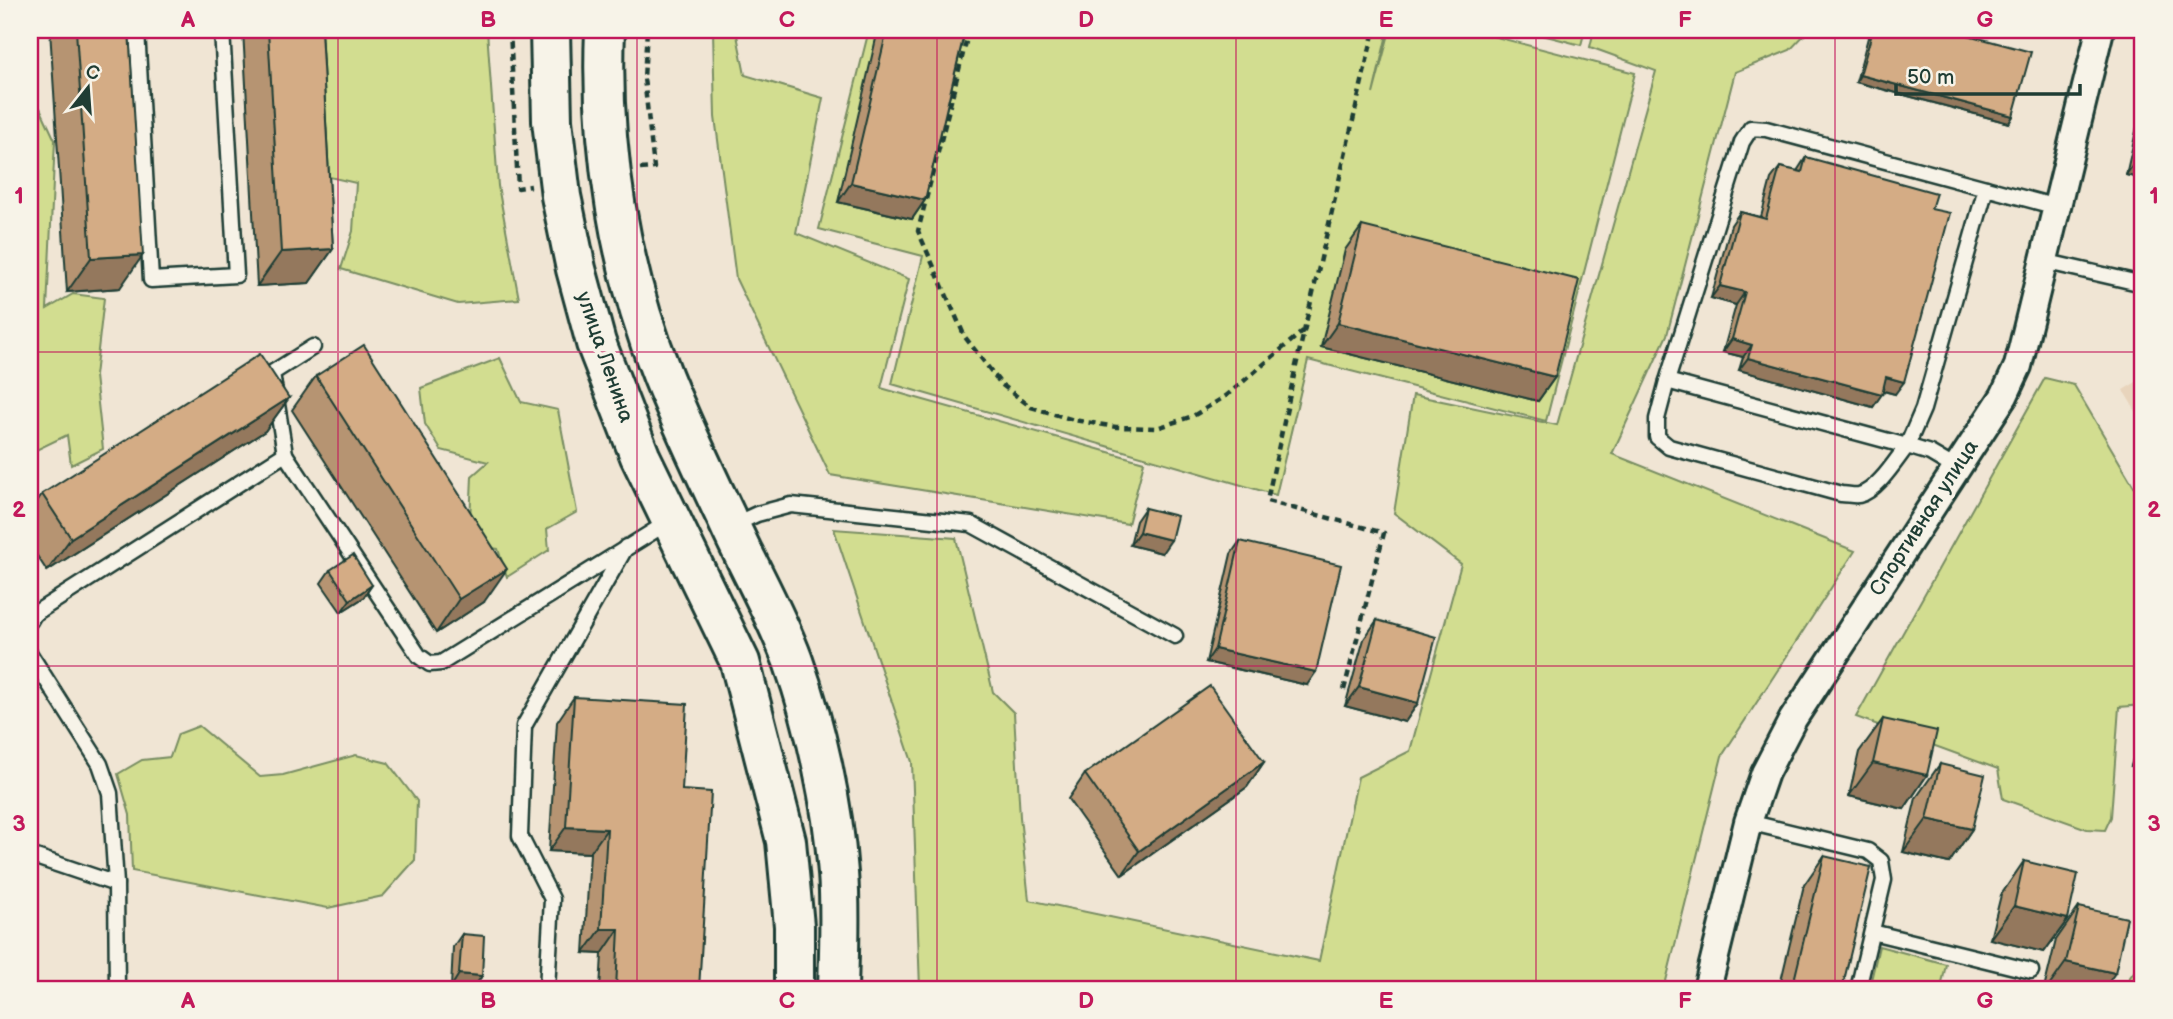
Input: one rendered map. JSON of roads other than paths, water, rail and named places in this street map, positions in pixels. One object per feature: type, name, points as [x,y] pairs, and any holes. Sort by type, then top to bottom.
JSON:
[{"type":"street","name":"улица Ленина","points":[[550,30],[552,121],[562,196],[576,269],[596,344],[640,456],[740,662],[786,841],[794,926],[793,989]]},
{"type":"street","points":[[606,30],[603,78],[605,131],[612,186],[640,312],[662,376],[793,662],[825,775],[838,874],[838,989]]},
{"type":"street","name":"Спортивная улица","points":[[1707,989],[1748,822],[1765,774],[1793,719],[2004,396],[2018,366],[2100,30]]},
{"type":"street","points":[[740,662],[785,642]]},
{"type":"lane","points":[[138,30],[151,280],[236,275],[222,30]]},
{"type":"lane","points":[[1986,188],[1923,409],[1907,446],[1884,475],[1860,495],[1842,494],[1669,447],[1657,437],[1657,419],[1667,381],[1742,142],[1751,128],[1766,129],[2057,207]]},
{"type":"lane","points":[[2043,261],[2143,284]]},
{"type":"lane","points":[[313,347],[272,373],[285,454],[419,656],[430,664],[441,663],[671,521]]},
{"type":"lane","points":[[1667,381],[1907,446],[1930,453],[1957,469]]},
{"type":"lane","points":[[30,621],[34,614],[285,454]]},
{"type":"lane","points":[[730,527],[757,514],[791,505],[971,524],[1175,636]]},
{"type":"lane","points":[[547,989],[552,899],[520,836],[524,726],[627,546]]},
{"type":"lane","points":[[30,654],[100,764],[110,793],[116,884],[117,989]]},
{"type":"lane","points":[[1748,822],[1868,851],[1881,861],[1884,880],[1858,989]]},
{"type":"lane","points":[[30,855],[116,884]]},
{"type":"lane","points":[[1872,932],[2031,971]]}]
